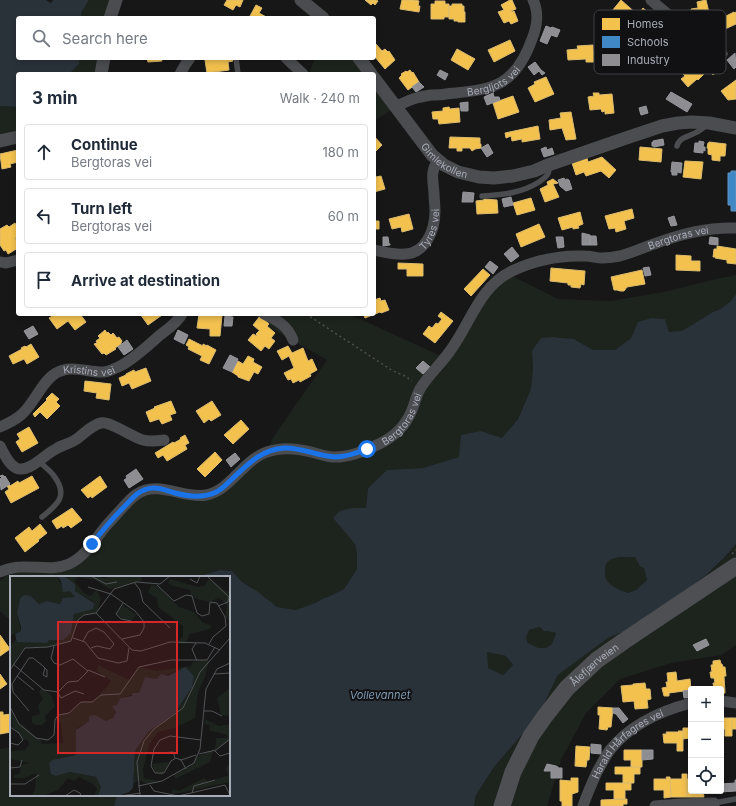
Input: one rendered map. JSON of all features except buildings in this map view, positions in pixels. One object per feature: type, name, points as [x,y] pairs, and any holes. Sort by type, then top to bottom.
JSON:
[{"type":"main road","name":"Ålefjærveien","points":[[502,806],[513,772],[532,736],[566,688],[597,660],[736,566]]},
{"type":"street","points":[[111,16],[116,0]]},
{"type":"street","points":[[301,0],[321,16]]},
{"type":"street","name":"Bergljots vei","points":[[396,106],[419,98],[480,89],[496,85],[506,80],[522,62],[534,36],[536,5],[533,0]]},
{"type":"street","points":[[651,0],[663,10]]},
{"type":"street","points":[[101,72],[104,60]]},
{"type":"street","points":[[181,72],[189,60]]},
{"type":"street","points":[[288,60],[301,72]]},
{"type":"street","points":[[360,60],[370,72]]},
{"type":"street","name":"Gimlekollen","points":[[376,81],[438,161],[458,172],[479,177],[494,178],[534,172],[548,165],[662,126],[692,122],[709,123],[736,128]]},
{"type":"street","points":[[0,141],[16,138]]},
{"type":"street","name":"Tyres vei","points":[[376,250],[404,254],[410,253],[421,248],[427,241],[430,236],[435,211],[432,173],[434,166],[438,161]]},
{"type":"street","name":"Bergtoras vei","points":[[0,572],[20,566],[57,568],[71,563],[83,555],[129,501],[145,490],[154,488],[191,495],[209,495],[222,488],[250,462],[267,452],[284,448],[292,448],[326,456],[339,457],[360,452],[382,443],[404,426],[411,413],[415,399],[421,387],[454,346],[485,294],[503,275],[537,261],[558,256],[587,256],[603,258],[620,256],[685,233],[736,228]]},
{"type":"street","points":[[0,262],[16,261]]},
{"type":"street","name":"Kristins vei","points":[[0,427],[21,416],[54,374],[72,368],[107,372],[117,368],[149,345],[181,316]]},
{"type":"street","points":[[268,316],[281,323],[288,329],[293,340]]},
{"type":"street","points":[[0,446],[7,459],[13,466],[20,469],[34,465],[57,448],[74,441],[94,426],[103,422],[135,438],[152,442],[164,440]]},
{"type":"street","points":[[724,701],[736,702]]},
{"type":"street","name":"Harald Hårfagres vei","points":[[583,806],[591,784],[604,759],[622,737],[638,725],[654,716],[677,706],[688,704]]},
{"type":"street","points":[[655,806],[681,804],[714,805]]},
{"type":"lane","points":[[236,60],[238,72]]},
{"type":"lane","points":[[677,146],[681,139],[698,132],[709,123]]},
{"type":"lane","points":[[482,196],[505,194],[523,190],[536,184],[548,177],[550,172],[548,165]]},
{"type":"lane","points":[[39,461],[54,476],[61,494],[56,506],[42,517]]},
{"type":"lane","points":[[714,805],[736,799]]},
{"type":"path","points":[[309,316],[421,387]]},
{"type":"shaded area","points":[[89,0],[116,0],[111,16],[81,16],[81,13]]},
{"type":"shaded area","points":[[79,60],[101,60],[99,72],[71,72],[79,64]]},
{"type":"shaded area","points":[[314,60],[363,60],[373,72],[310,72]]},
{"type":"shaded area","points":[[376,75],[401,104],[376,120]]},
{"type":"shaded area","points":[[0,106],[16,107],[16,136],[0,140]]},
{"type":"shaded area","points":[[510,275],[558,299],[611,301],[664,292],[736,275],[736,294],[730,302],[681,331],[669,333],[665,319],[651,318],[638,322],[631,338],[615,350],[593,350],[574,339],[553,337],[532,351],[533,368],[531,389],[518,419],[502,438],[481,431],[459,457],[423,468],[387,470],[368,488],[366,508],[353,508],[357,545],[355,545],[357,553],[357,569],[344,589],[315,603],[296,610],[277,607],[257,591],[242,582],[232,571],[220,570],[199,576],[10,576],[10,620],[0,611],[0,581],[14,568],[69,564],[138,495],[187,493],[228,486],[268,451],[272,439],[327,360],[266,325],[256,316],[353,316],[441,356],[481,301]]},
{"type":"shaded area","points":[[736,544],[736,645],[722,655],[671,663],[620,679],[586,713],[561,760],[547,806],[474,806],[476,795],[494,767],[538,716],[558,675],[608,638],[642,624],[706,575],[725,558]]},
{"type":"shaded area","points":[[619,557],[635,557],[644,568],[647,580],[636,590],[628,593],[608,582],[605,575],[607,563],[610,560]]},
{"type":"shaded area","points":[[540,627],[556,633],[552,644],[546,648],[537,648],[528,643],[526,638],[529,630]]},
{"type":"shaded area","points":[[487,652],[506,656],[513,665],[503,675],[487,668]]},
{"type":"shaded area","points":[[10,747],[10,796],[117,796],[114,806],[0,806],[0,749]]},
{"type":"water","points":[[0,0],[46,0],[51,3],[53,0],[89,0],[81,13],[81,16],[16,16],[16,60],[79,60],[79,64],[71,72],[16,72],[16,107],[0,106]]},
{"type":"water","name":"Vollevannet","points":[[736,294],[736,544],[706,575],[642,624],[608,638],[558,675],[538,716],[494,767],[476,795],[474,806],[114,806],[117,796],[230,796],[230,576],[199,576],[220,570],[232,571],[242,582],[257,591],[277,607],[296,610],[315,603],[344,589],[357,569],[356,545],[333,518],[340,511],[353,508],[366,508],[368,488],[387,470],[423,468],[459,457],[461,435],[481,431],[502,438],[518,419],[531,389],[533,368],[532,351],[541,338],[553,337],[574,339],[593,350],[615,350],[631,338],[638,322],[651,318],[665,319],[669,332],[681,331],[730,302]],"holes":[[[622,557],[635,557],[640,566],[644,568],[647,580],[636,590],[628,593],[616,588],[606,579],[605,568],[610,560]],[[540,627],[544,631],[556,633],[552,644],[546,648],[538,648],[528,643],[526,638],[529,630]],[[487,652],[506,656],[513,665],[503,675],[488,668]]]},
{"type":"route","points":[[92,544],[129,501],[145,490],[154,488],[179,494],[209,495],[219,491],[250,462],[267,452],[284,448],[292,448],[326,456],[339,457],[367,449]]}]
